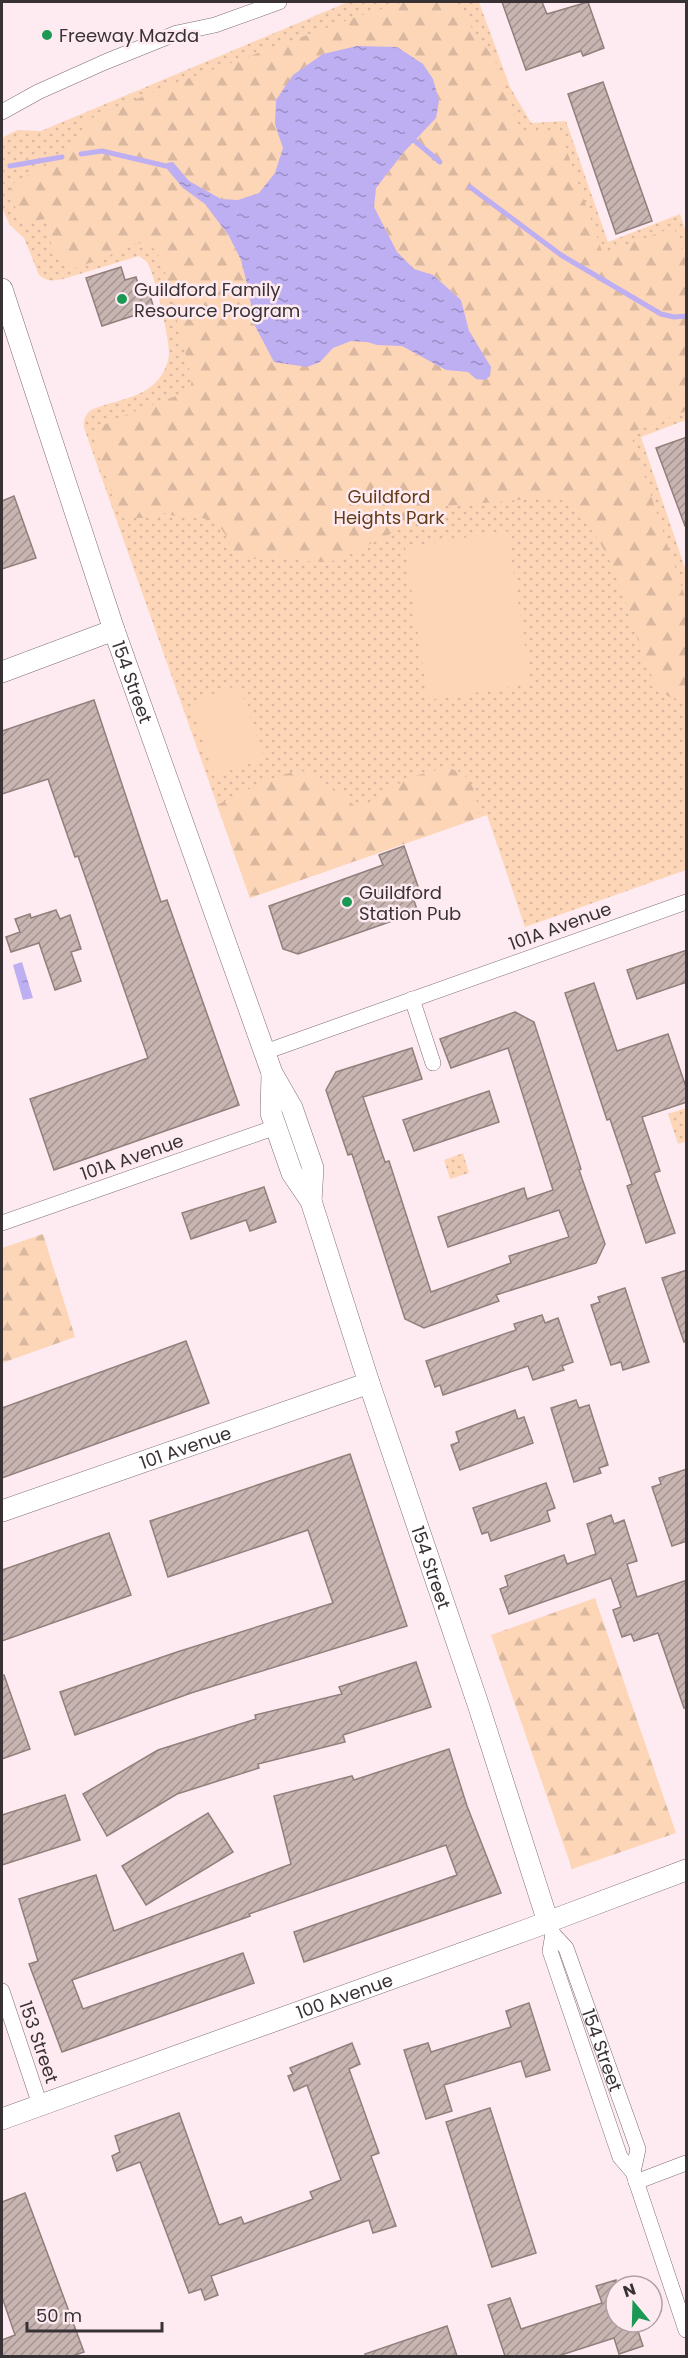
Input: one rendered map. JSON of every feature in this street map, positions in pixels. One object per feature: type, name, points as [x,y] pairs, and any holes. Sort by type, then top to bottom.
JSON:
[{"type":"main road","name":"154 Street","points":[[2,289],[114,630],[272,1073],[292,1108],[313,1168],[311,1201]]},
{"type":"main road","points":[[2,672],[114,630]]},
{"type":"main road","name":"154 Street","points":[[272,1073],[271,1113],[292,1173],[311,1201],[550,1928]]},
{"type":"main road","name":"101 Avenue","points":[[2,1511],[369,1383]]},
{"type":"main road","name":"100 Avenue","points":[[2,2119],[550,1928],[687,1870]]},
{"type":"street","points":[[2,112],[38,92],[177,33],[215,24],[279,2]]},
{"type":"street","name":"101A Avenue","points":[[265,1052],[687,902]]},
{"type":"street","points":[[412,999],[433,1063]]},
{"type":"street","name":"101A Avenue","points":[[2,1223],[276,1127]]},
{"type":"street","name":"154 Street","points":[[550,1928],[550,1951],[620,2157],[635,2177],[687,2330]]},
{"type":"street","name":"153 Street","points":[[2,1991],[40,2106]]},
{"type":"street","points":[[635,2177],[687,2163]]},
{"type":"green space","name":"Guildford Heights Park","points":[[348,2],[479,2],[510,87],[531,123],[566,121],[608,242],[680,214],[686,232],[686,420],[641,437],[686,571],[686,870],[525,927],[487,815],[250,898],[84,428],[85,418],[91,410],[142,392],[156,382],[165,369],[169,357],[168,345],[154,279],[147,262],[139,256],[63,279],[47,280],[39,275],[24,238],[10,225],[2,208],[2,138],[17,130],[41,131]]},
{"type":"green space","points":[[404,2],[453,2],[494,58],[518,124],[525,132],[560,131],[603,254],[674,227],[686,262],[686,411],[630,433],[686,600],[686,697],[677,699],[670,697],[656,685],[610,561],[579,515],[568,504],[554,497],[445,506],[423,515],[338,560],[323,562],[304,561],[286,555],[245,560],[238,558],[216,522],[202,518],[182,518],[164,513],[144,518],[127,518],[116,505],[96,447],[96,431],[113,421],[183,393],[190,388],[192,380],[165,272],[157,251],[145,243],[131,244],[105,258],[74,268],[55,251],[46,219],[23,222],[18,217],[10,188],[15,182],[66,151],[87,120],[163,88],[356,17]],"holes":[[[357,46],[397,47],[423,64],[436,118],[403,153],[376,188],[374,207],[397,252],[415,269],[434,275],[461,300],[469,331],[490,376],[485,380],[476,379],[468,372],[446,370],[402,346],[351,340],[333,348],[328,356],[254,324],[249,292],[240,260],[229,236],[205,204],[183,188],[167,169],[173,162],[189,181],[221,199],[238,200],[259,193],[275,173],[283,148],[275,124],[293,75],[323,54]]]},
{"type":"green space","points":[[507,531],[531,684],[428,700],[405,547]]},
{"type":"green space","points":[[239,685],[264,759],[215,775],[190,702]]},
{"type":"green space","points":[[448,768],[463,775],[472,786],[477,801],[478,818],[250,898],[217,805],[275,777],[298,771],[307,772],[318,778],[356,807],[363,806],[375,801],[408,779]]},
{"type":"green space","points":[[686,1108],[686,1141],[678,1144],[668,1114]]},
{"type":"green space","points":[[463,1153],[469,1173],[450,1179],[444,1160]]},
{"type":"green space","points":[[43,1234],[75,1337],[2,1363],[2,1248]]},
{"type":"green space","points":[[595,1598],[676,1833],[572,1869],[491,1635]]},
{"type":"water","points":[[357,46],[397,47],[423,64],[433,79],[439,101],[436,118],[403,153],[376,188],[374,207],[397,252],[414,269],[433,275],[461,300],[469,331],[491,367],[490,376],[485,380],[476,379],[468,372],[446,370],[402,346],[377,345],[367,342],[351,341],[333,348],[320,362],[307,367],[274,362],[254,324],[241,260],[229,236],[205,204],[183,188],[167,169],[167,163],[173,162],[189,181],[221,199],[238,200],[259,193],[275,173],[283,148],[275,124],[276,100],[293,75],[323,54]]},
{"type":"water","points":[[22,962],[33,998],[23,1000],[13,965]]},
{"type":"building","points":[[502,2],[542,2],[547,14],[588,2],[604,48],[583,56],[581,51],[526,70]]},
{"type":"building","points":[[603,82],[652,221],[616,234],[568,94]]},
{"type":"building","name":"Guildford Family Resource Program","points":[[121,267],[125,280],[136,277],[140,290],[148,288],[154,309],[102,326],[86,278]]},
{"type":"building","points":[[687,437],[687,525],[685,526],[656,448]]},
{"type":"building","points":[[14,496],[36,558],[2,569],[2,501]]},
{"type":"building","points":[[94,700],[161,902],[167,900],[239,1105],[54,1170],[30,1099],[148,1058],[78,856],[75,857],[48,779],[2,794],[2,731]]},
{"type":"building","name":"Guildford Station Pub","points":[[404,846],[421,895],[413,898],[418,912],[298,954],[283,949],[269,906],[383,865],[379,855]]},
{"type":"building","points":[[56,910],[60,919],[70,915],[81,949],[71,952],[81,981],[55,990],[39,943],[11,952],[6,937],[20,932],[15,919],[30,914],[31,918]]},
{"type":"building","points":[[687,950],[687,982],[637,999],[627,970]]},
{"type":"building","points":[[594,983],[617,1051],[668,1034],[687,1090],[687,1102],[642,1117],[660,1171],[654,1173],[675,1233],[646,1243],[627,1186],[632,1184],[610,1119],[607,1120],[565,993]]},
{"type":"building","points":[[515,1012],[534,1022],[581,1169],[579,1170],[605,1244],[596,1263],[496,1295],[499,1301],[424,1328],[405,1319],[352,1154],[348,1155],[326,1090],[336,1072],[412,1048],[422,1079],[363,1097],[385,1162],[389,1161],[431,1292],[511,1263],[509,1256],[569,1237],[559,1210],[448,1247],[438,1217],[524,1188],[527,1199],[553,1190],[508,1048],[451,1068],[440,1039]]},
{"type":"building","points":[[489,1091],[499,1122],[414,1151],[403,1120]]},
{"type":"building","points":[[264,1187],[276,1222],[250,1231],[246,1220],[191,1239],[182,1213]]},
{"type":"building","points":[[687,1270],[687,1341],[684,1342],[662,1278]]},
{"type":"building","points":[[625,1288],[649,1362],[623,1370],[621,1362],[611,1365],[591,1305],[600,1302],[598,1297]]},
{"type":"building","points":[[542,1315],[545,1323],[558,1318],[573,1362],[562,1366],[564,1370],[533,1380],[528,1366],[443,1395],[440,1385],[435,1387],[426,1361],[516,1330],[514,1324]]},
{"type":"building","points":[[186,1341],[209,1403],[2,1478],[2,1408]]},
{"type":"building","points":[[576,1400],[579,1408],[589,1405],[608,1465],[599,1468],[601,1473],[574,1482],[551,1408]]},
{"type":"building","points":[[515,1410],[518,1419],[524,1417],[533,1443],[460,1470],[451,1445],[459,1442],[456,1432]]},
{"type":"building","points":[[350,1454],[407,1626],[191,1693],[75,1735],[60,1692],[333,1603],[308,1530],[168,1577],[150,1521]]},
{"type":"building","points":[[687,1469],[687,1541],[672,1546],[652,1487],[661,1484],[659,1478]]},
{"type":"building","points":[[546,1483],[555,1508],[547,1511],[550,1521],[491,1541],[488,1532],[482,1534],[473,1508]]},
{"type":"building","points":[[611,1515],[614,1524],[624,1520],[637,1561],[627,1564],[637,1597],[687,1580],[687,1707],[684,1708],[658,1633],[634,1641],[631,1634],[622,1637],[613,1610],[621,1607],[611,1578],[509,1614],[500,1589],[508,1586],[505,1576],[564,1555],[567,1564],[596,1554],[587,1524]]},
{"type":"building","points":[[109,1533],[131,1595],[2,1641],[2,1570]]},
{"type":"building","points":[[416,1662],[431,1707],[343,1735],[345,1742],[258,1764],[259,1768],[177,1794],[107,1836],[83,1794],[158,1750],[256,1719],[255,1715],[342,1694],[339,1687]]},
{"type":"building","points":[[4,1675],[30,1749],[2,1759],[2,1676]]},
{"type":"building","points":[[449,1749],[467,1806],[501,1893],[304,1962],[294,1932],[457,1875],[446,1845],[249,1914],[250,1916],[72,1980],[83,2009],[243,1953],[254,1983],[62,2052],[29,1964],[38,1961],[19,1899],[96,1875],[114,1931],[291,1864],[274,1796],[352,1776],[354,1780]]},
{"type":"building","points":[[65,1795],[80,1840],[2,1865],[2,1815]]},
{"type":"building","points":[[208,1813],[233,1852],[146,1905],[122,1866]]},
{"type":"building","points":[[529,2003],[550,2070],[526,2077],[521,2061],[444,2085],[452,2111],[426,2119],[404,2050],[428,2043],[431,2052],[511,2027],[506,2011]]},
{"type":"building","points":[[352,2043],[360,2064],[349,2069],[379,2153],[371,2156],[396,2226],[373,2233],[369,2220],[211,2276],[218,2295],[205,2300],[201,2289],[189,2293],[140,2162],[117,2171],[112,2156],[120,2152],[115,2136],[179,2113],[219,2225],[241,2217],[244,2224],[313,2199],[310,2192],[341,2180],[307,2085],[294,2091],[288,2076],[293,2074],[290,2068]]},
{"type":"building","points":[[490,2108],[536,2253],[492,2267],[446,2122]]},
{"type":"building","points":[[25,2193],[84,2352],[72,2356],[2,2356],[2,2340],[15,2335],[2,2297],[2,2202]]},
{"type":"building","points":[[604,2284],[604,2334],[639,2334],[643,2346],[619,2354],[614,2338],[558,2356],[505,2356],[488,2305],[510,2298],[521,2329],[602,2303],[596,2286]]},
{"type":"building","points":[[447,2326],[457,2356],[365,2356],[365,2354]]},
{"type":"waterway","points":[[415,141],[440,162]]},
{"type":"waterway","points":[[81,154],[102,151],[166,166]]},
{"type":"waterway","points":[[10,166],[62,157]]},
{"type":"waterway","points":[[470,187],[561,255],[661,314],[674,317],[686,316]]},
{"type":"place","name":"Freeway Mazda","points":[[47,35]]},
{"type":"place","name":"Guildford Family Resource Program","points":[[122,299]]},
{"type":"place","name":"Guildford Station Pub","points":[[347,902]]}]
